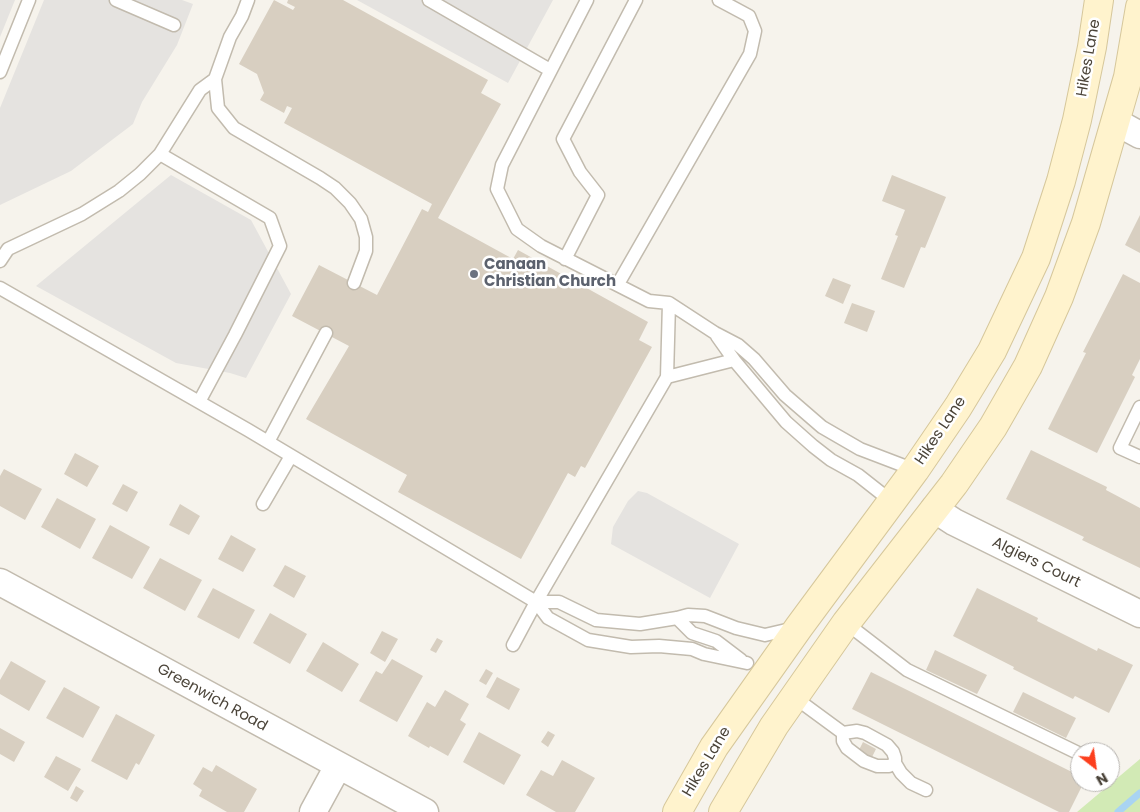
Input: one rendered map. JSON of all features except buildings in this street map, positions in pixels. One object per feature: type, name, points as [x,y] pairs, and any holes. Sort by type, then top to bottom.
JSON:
[{"type":"main road","name":"Hikes Lane","points":[[677,812],[755,670],[799,627],[915,470],[958,407],[992,351],[1036,258],[1061,181],[1077,120],[1099,0]]},
{"type":"main road","points":[[722,812],[774,726],[846,623],[954,484],[993,427],[1028,366],[1059,296],[1086,223],[1128,77],[1140,7]]},
{"type":"street","points":[[1116,122],[1140,135]]},
{"type":"street","name":"Algiers Court","points":[[934,509],[954,522],[1140,614]]},
{"type":"street","name":"Greenwich Road","points":[[0,582],[426,812]]},
{"type":"street","points":[[313,812],[338,766]]},
{"type":"lane","points":[[0,72],[29,0]]},
{"type":"lane","points":[[116,0],[174,25]]},
{"type":"lane","points":[[248,0],[242,16],[230,37],[215,80],[218,108],[234,128],[320,178],[335,188],[350,203],[360,219],[366,237],[366,251],[354,283]]},
{"type":"lane","points":[[429,0],[550,70]]},
{"type":"lane","points":[[587,0],[502,165],[497,189],[517,229],[541,246],[649,301],[669,303],[715,334],[738,345],[754,359],[785,395],[822,427],[860,449],[915,470]]},
{"type":"lane","points":[[565,259],[598,195],[580,172],[563,139],[636,0]]},
{"type":"lane","points":[[618,284],[750,54],[755,31],[749,16],[720,0]]},
{"type":"lane","points":[[0,261],[8,249],[82,214],[119,191],[140,174],[160,154],[200,90],[215,80]]},
{"type":"lane","points":[[160,154],[270,218],[280,246],[199,402]]},
{"type":"lane","points":[[0,288],[292,456],[536,602],[548,618],[588,640],[631,647],[659,646],[692,649],[755,670]]},
{"type":"lane","points":[[513,645],[667,377],[669,303]]},
{"type":"lane","points":[[268,442],[326,333]]},
{"type":"lane","points":[[715,334],[734,360],[793,428],[831,460],[858,475],[891,501]]},
{"type":"lane","points":[[667,377],[734,360]]},
{"type":"lane","points":[[1140,407],[1120,448],[1140,457]]},
{"type":"lane","points":[[263,504],[292,456]]},
{"type":"lane","points":[[536,602],[559,602],[596,620],[640,624],[677,618],[688,614],[705,616],[736,628],[765,635],[799,627]]},
{"type":"lane","points":[[677,618],[692,632],[716,641],[755,670]]},
{"type":"lane","points":[[846,623],[907,670],[1070,749]]},
{"type":"lane","points":[[794,697],[843,733],[857,731],[887,746],[892,752],[895,758],[894,763],[901,773],[910,782],[926,790]]},
{"type":"lane","points":[[843,733],[843,742],[846,748],[864,761],[876,766],[889,766],[894,763]]},
{"type":"green space","points":[[1140,759],[1140,812],[1077,812],[1101,792],[1120,792],[1120,776]]},
{"type":"shaded area","points":[[0,0],[15,0],[0,37]]},
{"type":"shaded area","points":[[44,0],[182,0],[193,4],[177,45],[142,102],[133,124],[71,171],[0,205],[0,108]]},
{"type":"shaded area","points":[[357,0],[553,0],[508,83]]},
{"type":"shaded area","points":[[171,175],[251,220],[291,294],[246,378],[230,373],[176,363],[36,286]]},
{"type":"shaded area","points":[[638,491],[647,493],[739,544],[710,598],[611,544],[613,527],[628,501]]},
{"type":"waterway","points":[[1118,812],[1140,793]]},
{"type":"place","name":"Canaan Christian Church","points":[[474,274]]}]
